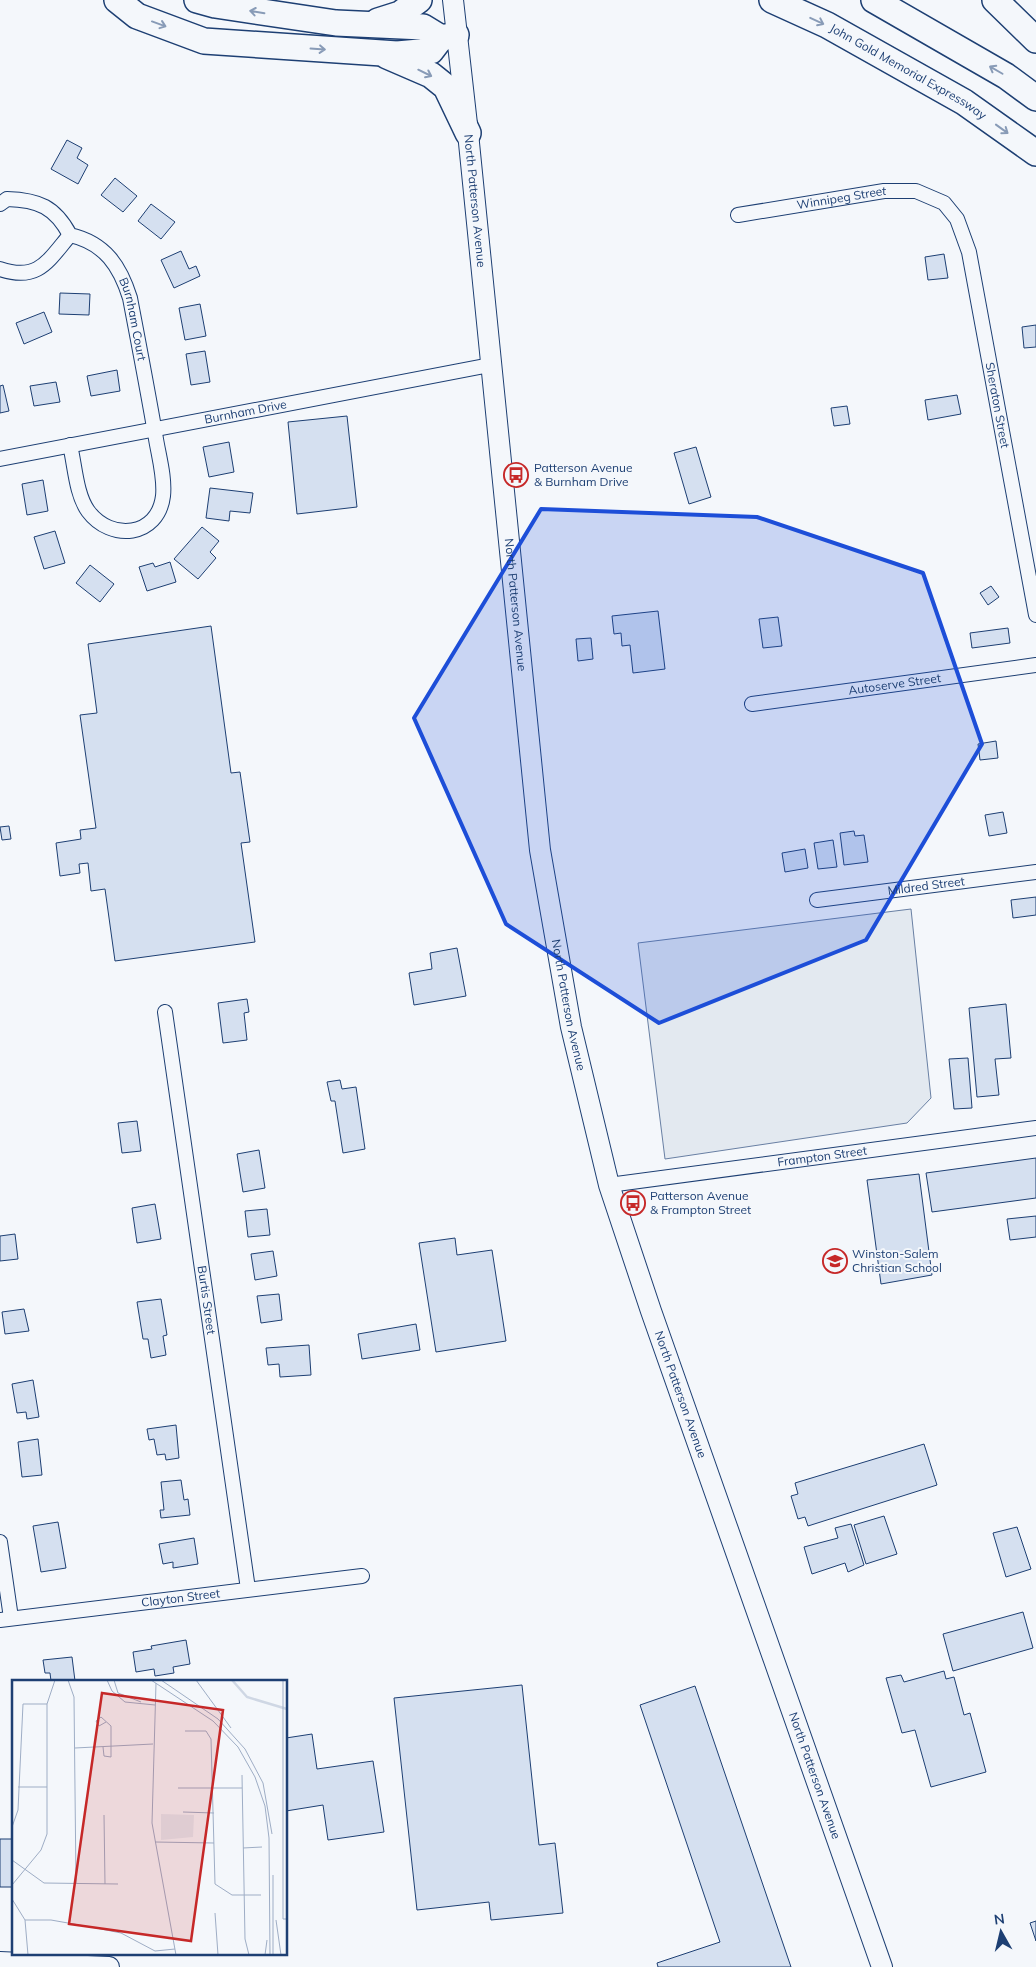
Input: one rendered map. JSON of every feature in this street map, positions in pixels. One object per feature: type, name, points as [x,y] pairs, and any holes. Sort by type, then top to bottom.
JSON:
[{"type":"highway","points":[[117,0],[137,16],[204,41],[397,54],[431,51],[449,37],[423,26],[336,23],[215,5],[197,0]]},
{"type":"highway","points":[[370,24],[400,14],[420,0]]},
{"type":"highway","name":"John Gold Memorial Expressway","points":[[772,0],[827,26],[964,102],[1036,154]]},
{"type":"highway","points":[[874,0],[1006,76],[1036,98]]},
{"type":"highway","points":[[995,0],[1036,40]]},
{"type":"highway","points":[[380,53],[431,75],[446,87],[468,133]]},
{"type":"main road","name":"North Patterson Avenue","points":[[453,0],[449,37],[468,133],[540,850],[571,1027],[609,1185],[651,1311],[882,1967]]},
{"type":"main road","points":[[0,1962],[109,1967]]},
{"type":"street","name":"Winnipeg Street","points":[[738,214],[884,191],[916,191],[944,203]]},
{"type":"street","points":[[0,204],[7,199],[25,200],[53,210],[70,235],[39,270],[15,274],[0,269]]},
{"type":"street","name":"Sheraton Street","points":[[944,203],[957,220],[969,252],[1036,615]]},
{"type":"street","name":"Burnham Court","points":[[70,235],[84,238],[108,254],[124,278],[130,298],[155,430],[163,494],[161,508],[154,520],[135,530],[114,530],[95,520],[86,508],[70,445]]},
{"type":"street","name":"Burnham Drive","points":[[0,459],[490,365]]},
{"type":"street","name":"Autoserve Street","points":[[752,704],[1036,665]]},
{"type":"street","name":"Mildred Street","points":[[817,900],[1036,872]]},
{"type":"street","name":"Burtis Street","points":[[165,1012],[248,1589]]},
{"type":"street","name":"Frampton Street","points":[[609,1185],[1036,1128]]},
{"type":"street","points":[[0,1542],[6,1619]]},
{"type":"street","name":"Clayton Street","points":[[6,1619],[362,1576]]},
{"type":"highlighted area","points":[[541,509],[757,517],[923,573],[982,744],[866,940],[659,1023],[506,924],[414,718]]},
{"type":"shaded area","points":[[911,909],[931,1098],[907,1123],[665,1159],[638,943]]},
{"type":"building","points":[[67,140],[82,148],[77,158],[88,165],[78,184],[51,169]]},
{"type":"building","points":[[115,178],[137,196],[123,212],[101,195]]},
{"type":"building","points":[[151,204],[175,222],[161,239],[138,221]]},
{"type":"building","points":[[181,251],[189,269],[196,266],[200,276],[174,288],[161,260]]},
{"type":"building","points":[[944,254],[948,278],[928,280],[925,257]]},
{"type":"building","points":[[60,293],[90,294],[89,315],[59,314]]},
{"type":"building","points":[[200,304],[206,336],[185,340],[179,308]]},
{"type":"building","points":[[44,312],[52,332],[24,344],[16,323]]},
{"type":"building","points":[[1036,325],[1036,347],[1024,348],[1022,327]]},
{"type":"building","points":[[205,351],[210,382],[191,385],[186,354]]},
{"type":"building","points":[[117,370],[120,391],[91,396],[87,376]]},
{"type":"building","points":[[56,382],[60,402],[34,406],[30,386]]},
{"type":"building","points":[[3,385],[9,411],[0,413],[0,386]]},
{"type":"building","points":[[957,395],[961,414],[928,420],[925,400]]},
{"type":"building","points":[[847,406],[850,424],[834,426],[831,408]]},
{"type":"building","points":[[347,416],[357,507],[297,514],[288,422]]},
{"type":"building","points":[[229,442],[234,472],[209,477],[203,447]]},
{"type":"building","points":[[696,447],[711,497],[689,504],[674,453]]},
{"type":"building","points":[[43,480],[48,511],[27,515],[22,484]]},
{"type":"building","points":[[210,488],[253,493],[250,513],[230,511],[229,521],[206,518]]},
{"type":"building","points":[[202,527],[219,541],[210,552],[216,558],[198,579],[174,559]]},
{"type":"building","points":[[55,531],[65,563],[44,569],[34,537]]},
{"type":"building","points":[[170,562],[176,582],[147,591],[139,567],[153,563],[155,567]]},
{"type":"building","points":[[90,565],[114,584],[100,602],[76,583]]},
{"type":"building","points":[[991,586],[999,597],[988,605],[980,593]]},
{"type":"building","points":[[658,611],[665,669],[633,673],[630,645],[622,646],[621,633],[614,634],[612,616]]},
{"type":"building","points":[[778,617],[782,646],[763,648],[759,619]]},
{"type":"building","points":[[211,626],[231,773],[240,772],[250,842],[241,843],[255,942],[115,961],[105,889],[91,891],[88,863],[79,864],[80,873],[60,876],[56,843],[81,839],[80,830],[96,828],[80,715],[97,713],[88,644]]},
{"type":"building","points":[[1008,628],[1010,643],[972,648],[970,633]]},
{"type":"building","points":[[591,638],[593,659],[578,661],[576,639]]},
{"type":"building","points":[[996,741],[998,758],[980,760],[978,744]]},
{"type":"building","points":[[1003,812],[1007,833],[989,836],[985,815]]},
{"type":"building","points":[[9,826],[11,839],[2,840],[0,827]]},
{"type":"building","points":[[854,831],[855,836],[864,835],[868,862],[844,865],[840,833]]},
{"type":"building","points":[[833,840],[837,867],[818,869],[814,843]]},
{"type":"building","points":[[805,849],[808,868],[785,872],[782,853]]},
{"type":"building","points":[[1036,897],[1036,915],[1013,918],[1011,900]]},
{"type":"building","points":[[457,948],[466,996],[414,1005],[409,973],[432,969],[430,953]]},
{"type":"building","points":[[247,999],[249,1012],[244,1013],[247,1040],[223,1043],[218,1003]]},
{"type":"building","points":[[1006,1004],[1011,1058],[995,1059],[999,1095],[977,1097],[969,1008]]},
{"type":"building","points":[[968,1058],[972,1108],[954,1109],[949,1059]]},
{"type":"building","points":[[340,1080],[342,1089],[356,1087],[365,1149],[343,1153],[335,1101],[331,1101],[327,1082]]},
{"type":"building","points":[[137,1121],[141,1151],[122,1153],[118,1123]]},
{"type":"building","points":[[259,1150],[265,1188],[243,1192],[237,1154]]},
{"type":"building","points":[[1036,1158],[1036,1198],[932,1212],[926,1173]]},
{"type":"building","points":[[919,1174],[932,1275],[881,1284],[867,1180]]},
{"type":"building","points":[[155,1204],[161,1239],[137,1243],[132,1208]]},
{"type":"building","points":[[267,1209],[270,1235],[248,1237],[245,1211]]},
{"type":"building","points":[[1036,1216],[1036,1237],[1010,1240],[1007,1219]]},
{"type":"building","points":[[15,1234],[18,1259],[0,1261],[0,1236]]},
{"type":"building","points":[[455,1238],[457,1255],[492,1250],[506,1341],[436,1352],[419,1243]]},
{"type":"building","points":[[273,1251],[277,1276],[255,1280],[251,1254]]},
{"type":"building","points":[[279,1294],[282,1320],[261,1323],[257,1296]]},
{"type":"building","points":[[161,1299],[167,1335],[163,1336],[166,1355],[151,1358],[148,1339],[143,1339],[137,1302]]},
{"type":"building","points":[[24,1309],[29,1331],[5,1334],[2,1312]]},
{"type":"building","points":[[416,1324],[420,1350],[362,1359],[358,1334]]},
{"type":"building","points":[[309,1345],[311,1375],[280,1377],[279,1364],[268,1365],[266,1348]]},
{"type":"building","points":[[33,1380],[39,1417],[27,1419],[26,1412],[17,1413],[12,1384]]},
{"type":"building","points":[[176,1425],[179,1458],[166,1460],[165,1454],[157,1455],[154,1439],[149,1440],[147,1429]]},
{"type":"building","points":[[38,1439],[42,1475],[22,1477],[18,1442]]},
{"type":"building","points":[[924,1444],[937,1485],[808,1526],[805,1517],[798,1519],[791,1496],[798,1494],[795,1483]]},
{"type":"building","points":[[181,1480],[184,1500],[188,1499],[190,1515],[161,1518],[160,1510],[164,1510],[161,1482]]},
{"type":"building","points":[[884,1516],[897,1554],[866,1564],[854,1525]]},
{"type":"building","points":[[58,1522],[66,1568],[41,1572],[33,1526]]},
{"type":"building","points":[[851,1524],[864,1565],[848,1572],[845,1563],[812,1574],[804,1547],[838,1538],[835,1528]]},
{"type":"building","points":[[1017,1527],[1031,1569],[1006,1577],[993,1533]]},
{"type":"building","points":[[194,1538],[198,1564],[173,1568],[173,1562],[163,1564],[159,1544]]},
{"type":"building","points":[[1023,1612],[1033,1648],[953,1671],[943,1634]]},
{"type":"building","points":[[186,1640],[190,1664],[173,1667],[174,1673],[155,1676],[154,1669],[136,1672],[133,1652],[152,1649],[151,1646]]},
{"type":"building","points":[[72,1657],[75,1680],[51,1680],[50,1673],[45,1673],[43,1660]]},
{"type":"building","points":[[944,1671],[946,1679],[954,1677],[964,1715],[970,1713],[986,1772],[931,1787],[915,1730],[902,1733],[886,1678],[901,1675],[904,1682]]},
{"type":"building","points":[[522,1685],[539,1845],[555,1843],[563,1913],[491,1920],[489,1902],[417,1910],[394,1698]]},
{"type":"building","points":[[695,1686],[791,1967],[658,1967],[657,1963],[720,1942],[640,1705]]},
{"type":"building","points":[[312,1734],[317,1769],[373,1761],[384,1832],[328,1840],[323,1805],[288,1811],[288,1738]]},
{"type":"building","points":[[0,1839],[12,1839],[12,1887],[0,1887]]},
{"type":"building","points":[[1036,1921],[1036,1941],[1030,1923]]},
{"type":"place","name":"Patterson Avenue & Burnham Drive","points":[[516,475]]},
{"type":"place","name":"Patterson Avenue & Frampton Street","points":[[633,1203]]},
{"type":"place","name":"Winston-Salem Christian School","points":[[835,1261]]}]
